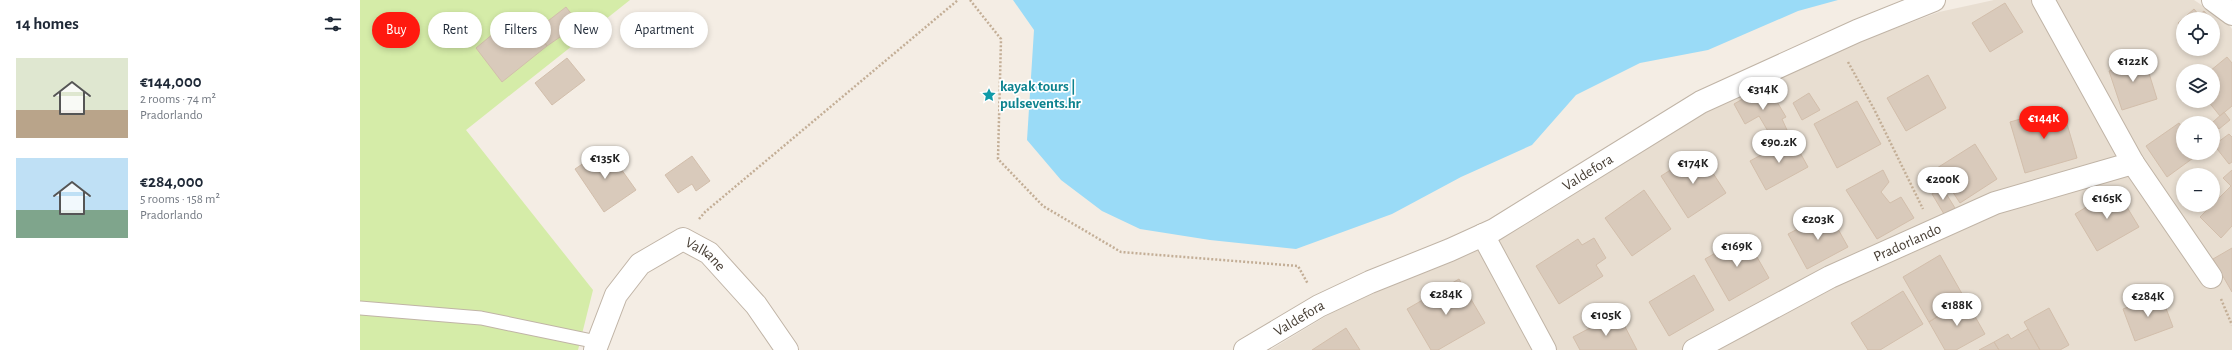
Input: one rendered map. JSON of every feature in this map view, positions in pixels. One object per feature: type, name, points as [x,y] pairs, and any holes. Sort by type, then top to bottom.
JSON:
[{"type":"street","name":"Valdefora","points":[[1244,350],[1319,306],[1370,282],[1484,235],[1701,102],[1836,40],[1934,0]]},
{"type":"street","points":[[2043,0],[2133,163],[2211,277]]},
{"type":"street","name":"Pradorlando","points":[[1694,350],[1830,277],[1995,203],[2133,163]]},
{"type":"street","points":[[1484,235],[1545,350]]},
{"type":"street","name":"Valkane","points":[[596,346],[616,295],[640,264],[683,239],[708,253],[756,305],[787,350]]},
{"type":"lane","points":[[360,308],[481,318],[596,346]]},
{"type":"path","points":[[683,239],[705,212],[958,0]]},
{"type":"path","points":[[970,0],[1001,39],[998,159],[1043,206],[1121,252],[1298,266],[1319,306]]},
{"type":"path","points":[[1836,40],[1874,109],[1896,157],[1934,230]]},
{"type":"shaded area","points":[[1994,0],[2194,0],[2212,12],[2176,12],[2176,56],[2220,56],[2220,17],[2226,21],[2232,29],[2232,350],[1270,350],[1361,295],[1501,239],[1699,113],[1827,54],[1939,12]]},
{"type":"green space","points":[[360,0],[630,0],[612,14],[612,12],[559,12],[559,48],[569,48],[466,130],[593,290],[578,350],[360,350]]},
{"type":"water","points":[[1013,0],[1838,0],[1798,11],[1708,50],[1640,63],[1576,95],[1532,145],[1461,177],[1392,214],[1296,249],[1210,240],[1140,229],[1102,211],[1061,180],[1027,140],[1034,30]]},
{"type":"building","points":[[2005,3],[2023,32],[1990,52],[1972,23]]},
{"type":"building","points":[[566,7],[570,12],[560,12]]},
{"type":"building","points":[[559,12],[559,38],[551,43],[551,19]]},
{"type":"building","points":[[490,36],[490,48],[544,48],[502,82],[476,48],[482,48],[482,43]]},
{"type":"building","points":[[2143,54],[2157,99],[2122,110],[2109,71],[2118,69],[2116,63]]},
{"type":"building","points":[[2227,57],[2232,63],[2232,106],[2220,116],[2214,108],[2220,108],[2220,64],[2218,64]]},
{"type":"building","points":[[567,58],[585,80],[552,105],[535,83]]},
{"type":"building","points":[[1928,75],[1946,108],[1906,131],[1887,98]]},
{"type":"building","points":[[1767,85],[1786,117],[1782,119],[1787,130],[1772,138],[1759,116],[1745,124],[1734,104]]},
{"type":"building","points":[[1809,93],[1820,110],[1802,120],[1793,103]]},
{"type":"building","points":[[1857,101],[1881,144],[1837,168],[1814,124]]},
{"type":"building","points":[[2062,107],[2077,158],[2025,173],[2010,122]]},
{"type":"building","points":[[2224,112],[2230,120],[2220,128],[2220,116]]},
{"type":"building","points":[[2176,125],[2176,160],[2190,160],[2179,168],[2176,168],[2176,170],[2167,177],[2146,146]]},
{"type":"building","points":[[2229,134],[2232,137],[2232,162],[2229,164],[2220,153],[2220,141]]},
{"type":"building","points":[[1792,138],[1808,167],[1766,190],[1750,161]]},
{"type":"building","points":[[1975,144],[1997,179],[1960,203],[1937,168]]},
{"type":"building","points":[[606,148],[636,190],[604,212],[575,169]]},
{"type":"building","points":[[1699,152],[1726,193],[1688,218],[1661,176]]},
{"type":"building","points":[[692,156],[710,181],[696,191],[692,184],[678,193],[665,175]]},
{"type":"building","points":[[1883,170],[1889,182],[1881,192],[1890,203],[1901,197],[1914,218],[1877,239],[1846,190]]},
{"type":"building","points":[[2232,170],[2232,226],[2221,238],[2200,217],[2205,212],[2220,212],[2220,197],[2231,186],[2223,178]]},
{"type":"building","points":[[1942,187],[1955,208],[1944,214],[1932,194]]},
{"type":"building","points":[[2116,189],[2139,227],[2097,251],[2075,214]]},
{"type":"building","points":[[1644,190],[1671,229],[1632,256],[1605,218]]},
{"type":"building","points":[[1829,213],[1848,247],[1807,269],[1788,234]]},
{"type":"building","points":[[1745,236],[1769,278],[1729,301],[1705,259]]},
{"type":"building","points":[[1594,238],[1606,258],[1596,265],[1603,276],[1559,304],[1536,266],[1578,239],[1582,245]]},
{"type":"building","points":[[2232,248],[2232,292],[2213,259]]},
{"type":"building","points":[[1940,255],[1965,299],[1929,322],[1903,277]]},
{"type":"building","points":[[1694,275],[1714,310],[1669,336],[1649,302]]},
{"type":"building","points":[[1459,279],[1485,323],[1438,350],[1431,350],[1407,309]]},
{"type":"building","points":[[1903,291],[1923,324],[1880,350],[1868,350],[1851,323]]},
{"type":"building","points":[[2161,295],[2173,327],[2135,341],[2123,309]]},
{"type":"building","points":[[1965,299],[1985,334],[1956,350],[1945,350],[1929,322]]},
{"type":"building","points":[[2049,308],[2069,345],[2060,350],[2040,350],[2024,322]]},
{"type":"building","points":[[1618,313],[1637,350],[1580,350],[1573,337]]},
{"type":"building","points":[[1346,328],[1360,350],[1312,350]]},
{"type":"building","points":[[2028,329],[2040,350],[1999,350],[1994,342],[2008,334],[2011,339]]},
{"type":"building","points":[[1994,342],[1999,350],[1979,350]]},
{"type":"place","name":"kayak tours | pulsevents.hr","points":[[989,95]]}]
